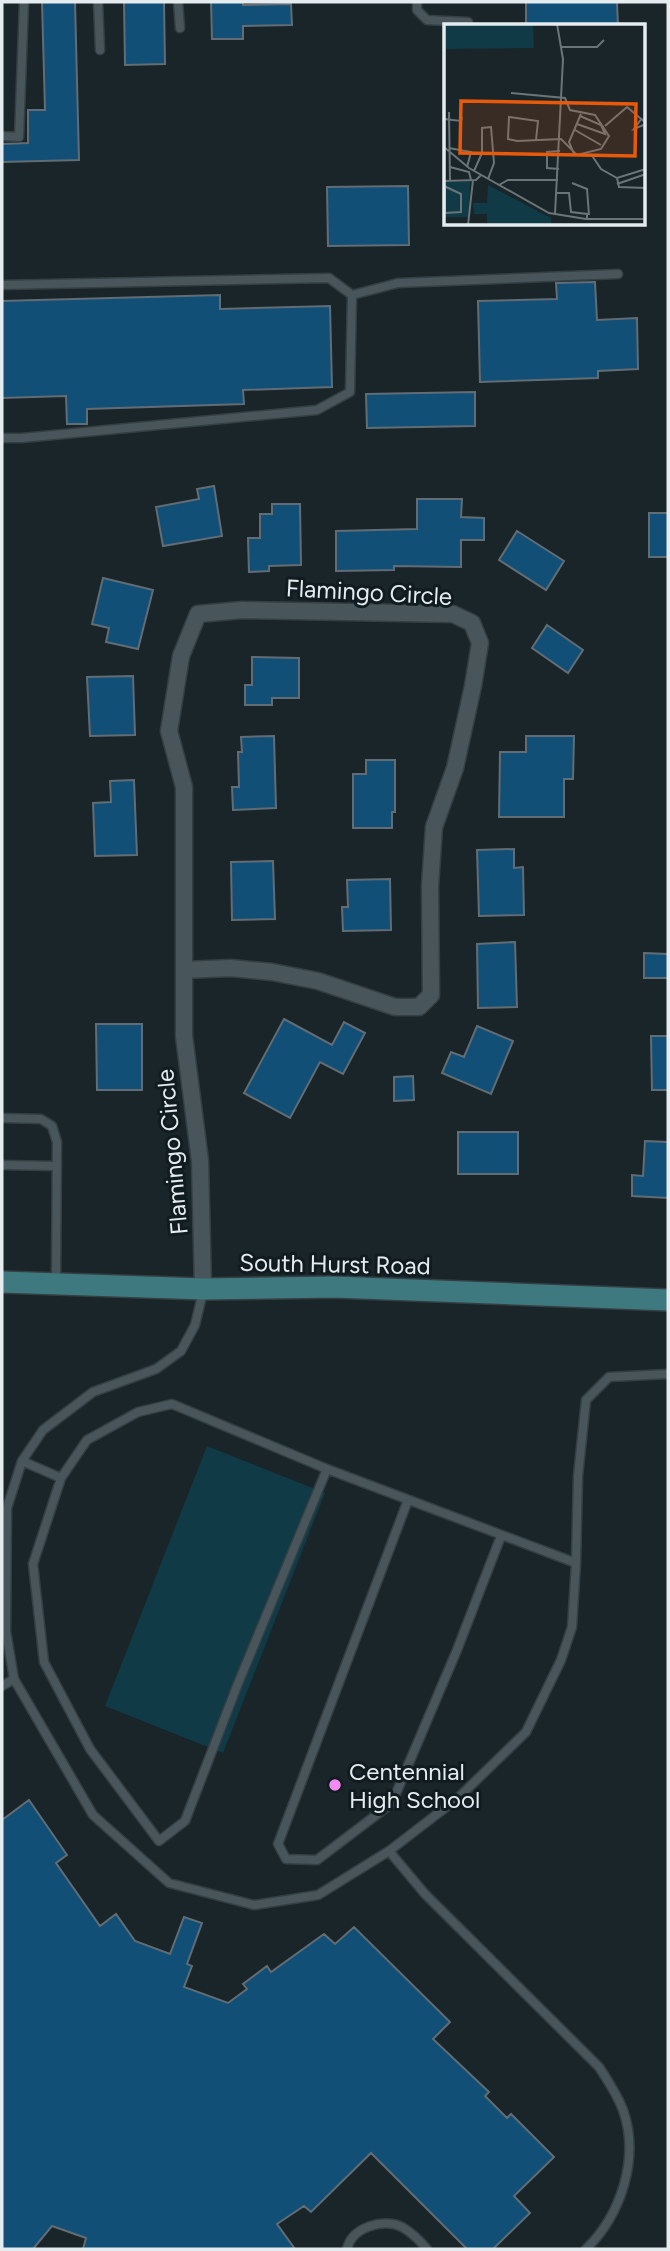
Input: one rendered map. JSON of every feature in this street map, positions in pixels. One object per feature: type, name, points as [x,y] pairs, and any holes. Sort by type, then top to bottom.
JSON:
[{"type":"street","name":"Flamingo Circle","points":[[184,970],[231,968],[272,972],[318,981],[395,1007],[419,1007],[431,995],[430,886],[434,827],[455,768],[474,686],[481,643],[472,623],[453,614],[242,610],[198,614],[181,656],[169,731],[184,787],[184,970],[184,1037],[201,1161],[203,1289]]},
{"type":"street","name":"South Hurst Road","points":[[2,1282],[203,1289],[334,1287],[668,1300]]},
{"type":"lane","points":[[2,136],[19,137],[24,2]]},
{"type":"lane","points":[[98,2],[100,50]]},
{"type":"lane","points":[[178,2],[180,28]]},
{"type":"lane","points":[[416,2],[418,10],[427,20],[468,22]]},
{"type":"lane","points":[[352,295],[398,283],[618,274]]},
{"type":"lane","points":[[2,285],[329,278],[352,295]]},
{"type":"lane","points":[[2,438],[317,410],[350,391],[352,295]]},
{"type":"lane","points":[[2,1118],[41,1119],[52,1126],[57,1142],[56,1284]]},
{"type":"lane","points":[[2,1165],[57,1166]]},
{"type":"lane","points":[[203,1289],[195,1325],[181,1351],[156,1369],[93,1391],[43,1430],[22,1461],[6,1508],[6,1631],[14,1679],[93,1815],[169,1883],[254,1905],[318,1895],[389,1851],[458,1798],[526,1732],[561,1660],[572,1627],[578,1476],[586,1400],[609,1377],[668,1374]]},
{"type":"lane","points":[[327,1469],[237,1686],[185,1821],[159,1841],[90,1749],[44,1662],[33,1564],[61,1478],[87,1440],[138,1412],[172,1404],[327,1469],[576,1563]]},
{"type":"lane","points":[[22,1461],[61,1478]]},
{"type":"lane","points":[[408,1500],[278,1844],[286,1859],[317,1860],[392,1803],[457,1650],[501,1536]]},
{"type":"lane","points":[[2,1686],[14,1679]]},
{"type":"lane","points":[[389,1851],[425,1894],[599,2067],[612,2087],[623,2111],[628,2135],[628,2168],[618,2204],[597,2239],[586,2249]]},
{"type":"lane","points":[[347,2249],[358,2232],[372,2225],[386,2223],[402,2227],[427,2249]]},
{"type":"shaded area","points":[[207,1446],[325,1493],[223,1753],[105,1706]]},
{"type":"building","points":[[42,2],[75,2],[79,160],[2,162],[2,144],[28,143],[28,110],[45,110]]},
{"type":"building","points":[[124,2],[164,2],[165,64],[125,65]]},
{"type":"building","points":[[211,2],[243,2],[243,5],[291,4],[292,25],[243,26],[243,39],[212,39]]},
{"type":"building","points":[[526,2],[617,2],[618,24],[526,24]]},
{"type":"building","points":[[408,186],[409,245],[328,246],[327,187]]},
{"type":"building","points":[[595,282],[597,320],[637,318],[638,369],[598,371],[598,378],[480,382],[478,301],[557,299],[556,283]]},
{"type":"building","points":[[220,295],[220,309],[330,306],[332,387],[243,390],[244,404],[87,409],[87,424],[67,424],[66,396],[2,398],[2,301]]},
{"type":"building","points":[[475,392],[475,426],[367,428],[366,394]]},
{"type":"building","points":[[214,486],[222,536],[163,546],[156,507],[199,499],[197,489]]},
{"type":"building","points":[[417,499],[462,499],[461,517],[484,518],[484,540],[461,540],[461,567],[394,566],[394,570],[336,571],[336,531],[417,529]]},
{"type":"building","points":[[272,504],[300,504],[301,565],[269,566],[269,571],[249,572],[248,538],[260,538],[260,514],[272,514]]},
{"type":"building","points":[[649,513],[668,513],[668,557],[649,557]]},
{"type":"building","points":[[517,531],[564,561],[546,590],[499,560]]},
{"type":"building","points":[[103,578],[153,590],[138,649],[106,642],[109,628],[92,624]]},
{"type":"building","points":[[547,625],[583,650],[568,673],[532,648]]},
{"type":"building","points":[[252,657],[299,658],[299,698],[272,698],[272,705],[245,705],[245,685],[252,685]]},
{"type":"building","points":[[133,676],[135,735],[90,736],[87,677]]},
{"type":"building","points":[[274,736],[276,808],[233,810],[232,787],[239,787],[238,752],[242,752],[241,737]]},
{"type":"building","points":[[526,736],[574,736],[573,779],[564,779],[564,817],[499,817],[500,752],[526,752]]},
{"type":"building","points":[[366,760],[395,760],[395,812],[392,812],[392,828],[353,828],[353,774],[366,774]]},
{"type":"building","points":[[134,780],[137,855],[95,856],[93,803],[111,802],[110,781]]},
{"type":"building","points":[[514,849],[514,868],[523,867],[524,915],[479,916],[477,850]]},
{"type":"building","points":[[273,861],[275,919],[232,920],[231,862]]},
{"type":"building","points":[[390,879],[391,930],[343,931],[342,907],[348,907],[347,880]]},
{"type":"building","points":[[515,942],[517,1007],[478,1008],[477,944]]},
{"type":"building","points":[[644,953],[668,954],[668,978],[644,978]]},
{"type":"building","points":[[284,1019],[332,1045],[344,1022],[365,1033],[343,1074],[320,1062],[290,1118],[244,1093]]},
{"type":"building","points":[[96,1024],[142,1024],[142,1090],[97,1090]]},
{"type":"building","points":[[477,1026],[513,1041],[491,1094],[442,1073],[451,1052],[464,1057]]},
{"type":"building","points":[[651,1036],[668,1036],[668,1090],[652,1090]]},
{"type":"building","points":[[413,1076],[414,1100],[394,1101],[394,1077]]},
{"type":"building","points":[[458,1132],[518,1132],[518,1174],[458,1174]]},
{"type":"building","points":[[645,1141],[668,1142],[668,1198],[632,1196],[632,1175],[643,1176]]},
{"type":"building","points":[[29,1800],[67,1855],[56,1863],[100,1926],[116,1914],[135,1941],[170,1954],[184,1917],[202,1923],[187,1964],[192,1966],[184,1987],[228,2003],[247,1989],[243,1984],[267,1966],[271,1972],[324,1934],[335,1944],[354,1927],[450,2022],[433,2039],[489,2092],[485,2096],[507,2118],[511,2114],[554,2157],[514,2196],[530,2213],[493,2249],[467,2249],[371,2153],[311,2212],[304,2206],[277,2224],[295,2249],[83,2249],[86,2238],[52,2226],[33,2249],[2,2249],[2,1820]]},
{"type":"place","name":"Centennial High School","points":[[335,1785]]}]
